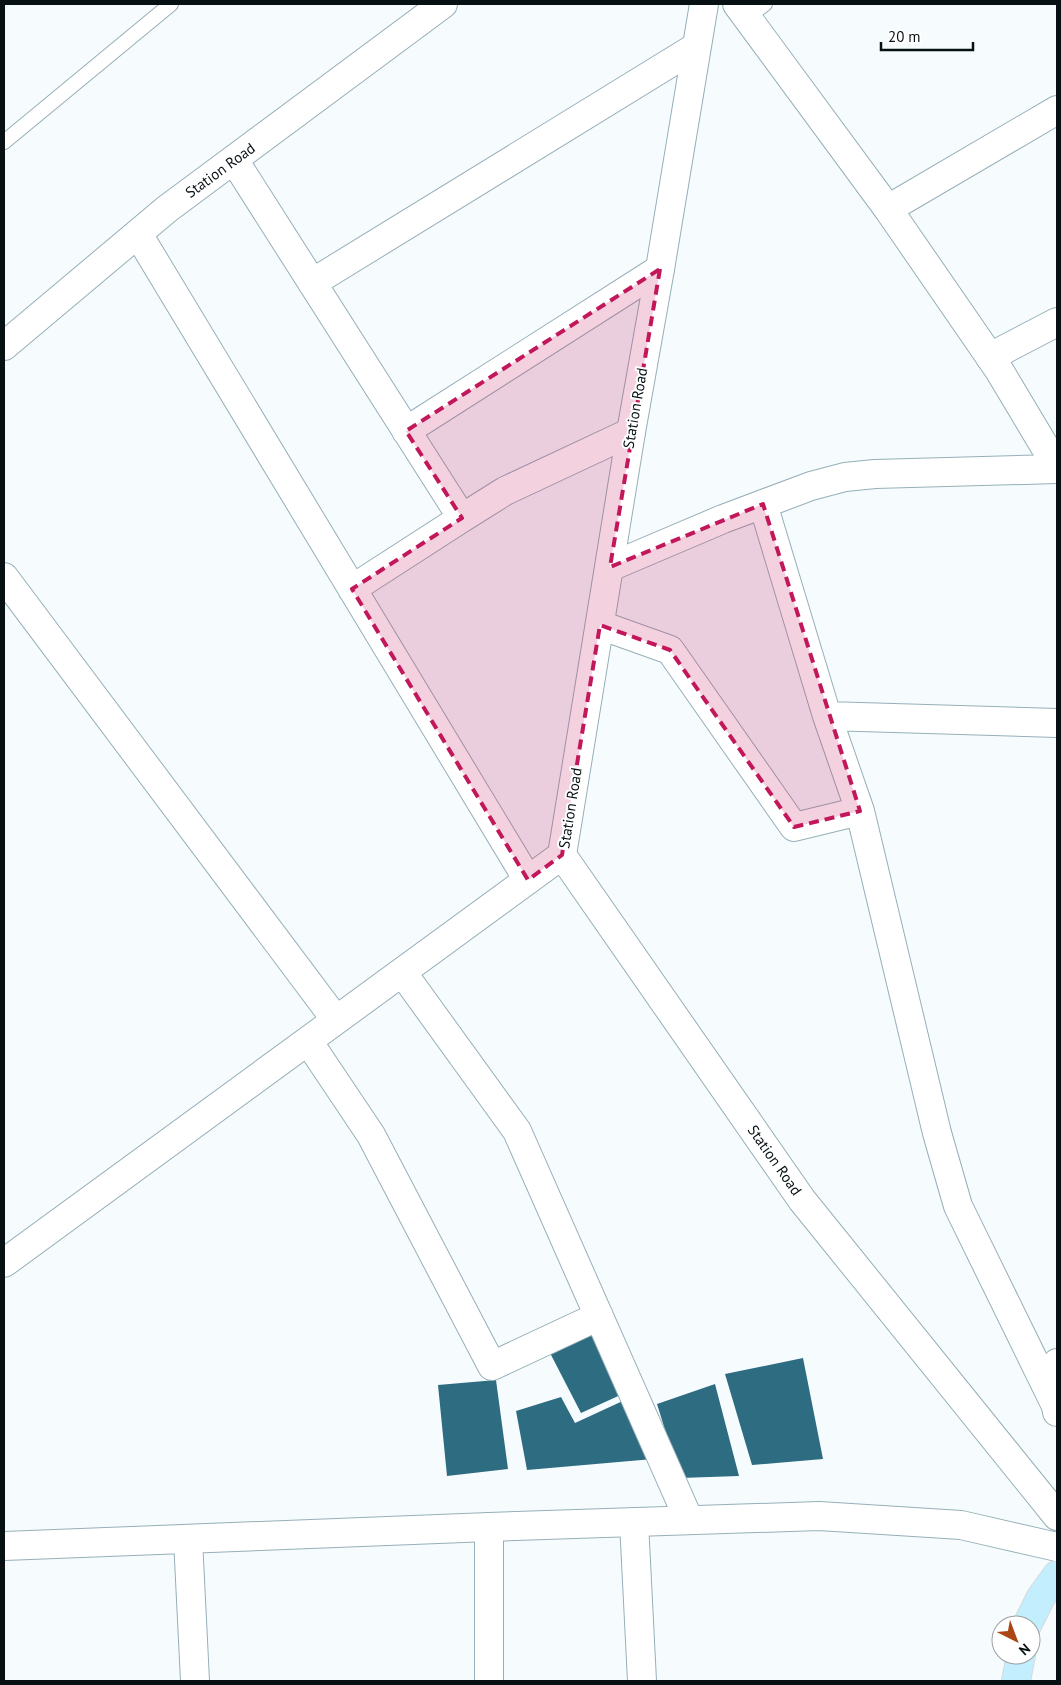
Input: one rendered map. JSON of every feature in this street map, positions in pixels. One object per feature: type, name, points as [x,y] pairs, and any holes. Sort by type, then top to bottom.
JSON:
[{"type":"main road","points":[[1032,1615],[1041,1597],[1057,1575]]},
{"type":"main road","points":[[1016,1681],[1019,1665]]},
{"type":"street","name":"Station Road","points":[[4,346],[167,209],[444,4]]},
{"type":"street","name":"Station Road","points":[[704,4],[631,432],[562,855],[802,1200],[1057,1516]]},
{"type":"street","points":[[610,567],[723,519],[811,486],[844,477],[875,474],[1057,468],[990,357],[750,8]]},
{"type":"street","points":[[312,283],[696,47]]},
{"type":"street","points":[[888,209],[1057,110]]},
{"type":"street","points":[[234,160],[462,518]]},
{"type":"street","points":[[138,234],[528,880]]},
{"type":"street","points":[[406,431],[660,269]]},
{"type":"street","points":[[990,357],[1057,322]]},
{"type":"street","points":[[352,589],[505,491],[631,432]]},
{"type":"street","points":[[763,504],[827,716],[860,811],[937,1133],[958,1206],[1056,1409]]},
{"type":"street","points":[[4,577],[336,1020]]},
{"type":"street","points":[[600,625],[670,650],[794,827],[860,811]]},
{"type":"street","points":[[827,716],[1057,723]]},
{"type":"street","points":[[4,1263],[562,855]]},
{"type":"street","points":[[402,972],[517,1131],[689,1520]]},
{"type":"street","points":[[308,1040],[370,1135],[492,1366],[599,1316]]},
{"type":"street","points":[[1056,1409],[1057,1363]]},
{"type":"street","points":[[4,1546],[489,1526],[819,1516],[961,1525],[1057,1547]]},
{"type":"street","points":[[634,1522],[642,1681]]},
{"type":"street","points":[[489,1526],[489,1681]]},
{"type":"street","points":[[188,1539],[195,1681]]},
{"type":"lane","points":[[4,142],[171,4]]},
{"type":"highlighted area","points":[[660,269],[610,567],[763,504],[860,811],[794,827],[670,650],[600,625],[562,855],[528,880],[352,589],[462,518],[406,431]]},
{"type":"building","points":[[600,1329],[627,1392],[581,1413],[549,1351]]},
{"type":"building","points":[[803,1358],[823,1459],[752,1465],[725,1374]]},
{"type":"building","points":[[496,1380],[508,1469],[447,1476],[438,1385]]},
{"type":"building","points":[[715,1384],[739,1476],[680,1478],[657,1404]]},
{"type":"building","points":[[561,1397],[575,1423],[627,1399],[653,1459],[527,1470],[516,1411]]}]
